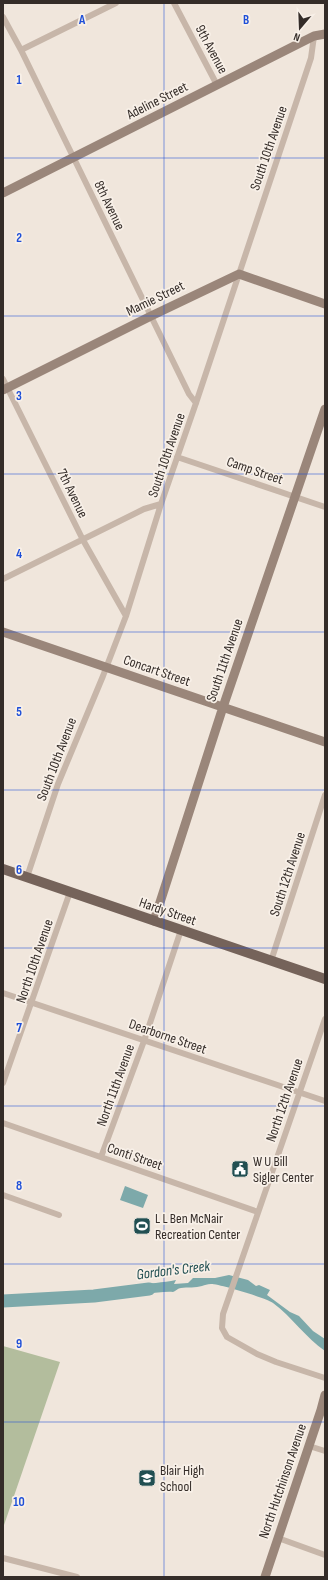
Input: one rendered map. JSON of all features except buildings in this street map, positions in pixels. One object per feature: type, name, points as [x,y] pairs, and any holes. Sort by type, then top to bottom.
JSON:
[{"type":"main road","name":"Hardy Street","points":[[3,869],[325,979]]},
{"type":"street","points":[[20,50],[116,3]]},
{"type":"street","name":"9th Avenue","points":[[174,3],[217,86]]},
{"type":"street","name":"8th Avenue","points":[[3,17],[189,394],[196,403]]},
{"type":"street","name":"Adeline Street","points":[[3,193],[314,36],[325,34]]},
{"type":"street","name":"South 10th Avenue","points":[[27,877],[58,784],[126,616],[161,504],[311,58],[314,36]]},
{"type":"street","points":[[239,274],[325,304]]},
{"type":"street","name":"Mamie Street","points":[[5,389],[239,274]]},
{"type":"street","name":"7th Avenue","points":[[3,379],[5,389],[83,540],[126,616]]},
{"type":"street","name":"South 11th Avenue","points":[[154,921],[223,707],[325,409]]},
{"type":"street","name":"Camp Street","points":[[177,457],[325,507]]},
{"type":"street","points":[[3,579],[144,509],[161,504]]},
{"type":"street","name":"Concart Street","points":[[3,632],[325,742]]},
{"type":"street","name":"South 12th Avenue","points":[[271,961],[325,795]]},
{"type":"street","name":"North 10th Avenue","points":[[3,1083],[70,892]]},
{"type":"street","name":"North 11th Avenue","points":[[101,1157],[144,1040],[181,930]]},
{"type":"street","name":"Dearborne Street","points":[[3,993],[325,1101]]},
{"type":"street","name":"North 12th Avenue","points":[[325,1019],[227,1301],[223,1314],[222,1328],[227,1337],[257,1354],[276,1362],[325,1378]]},
{"type":"street","name":"Conti Street","points":[[3,1123],[258,1212]]},
{"type":"street","points":[[3,1195],[59,1215]]},
{"type":"street","name":"North Hutchinson Avenue","points":[[265,1577],[325,1394]]},
{"type":"street","points":[[309,1446],[325,1451]]},
{"type":"street","points":[[278,1538],[325,1555]]},
{"type":"street","points":[[3,1558],[78,1577]]},
{"type":"green space","points":[[3,1346],[60,1362],[3,1528]]},
{"type":"water","points":[[125,1186],[148,1195],[143,1208],[120,1200]]},
{"type":"water","points":[[229,1275],[248,1280],[256,1286],[259,1285],[270,1290],[267,1295],[290,1312],[299,1316],[313,1331],[325,1339],[325,1351],[273,1303],[224,1286],[207,1284],[197,1287],[180,1288],[173,1292],[143,1293],[133,1291],[135,1285],[176,1280],[174,1284],[188,1283],[193,1278],[215,1278]]},
{"type":"waterway","name":"Gordon's Creek","points":[[3,1301],[94,1296],[149,1289]]},
{"type":"place","name":"W U Bill Sigler Center","points":[[240,1169]]},
{"type":"place","name":"L L Ben McNair Recreation Center","points":[[142,1226]]},
{"type":"place","name":"Blair High School","points":[[147,1478]]}]
